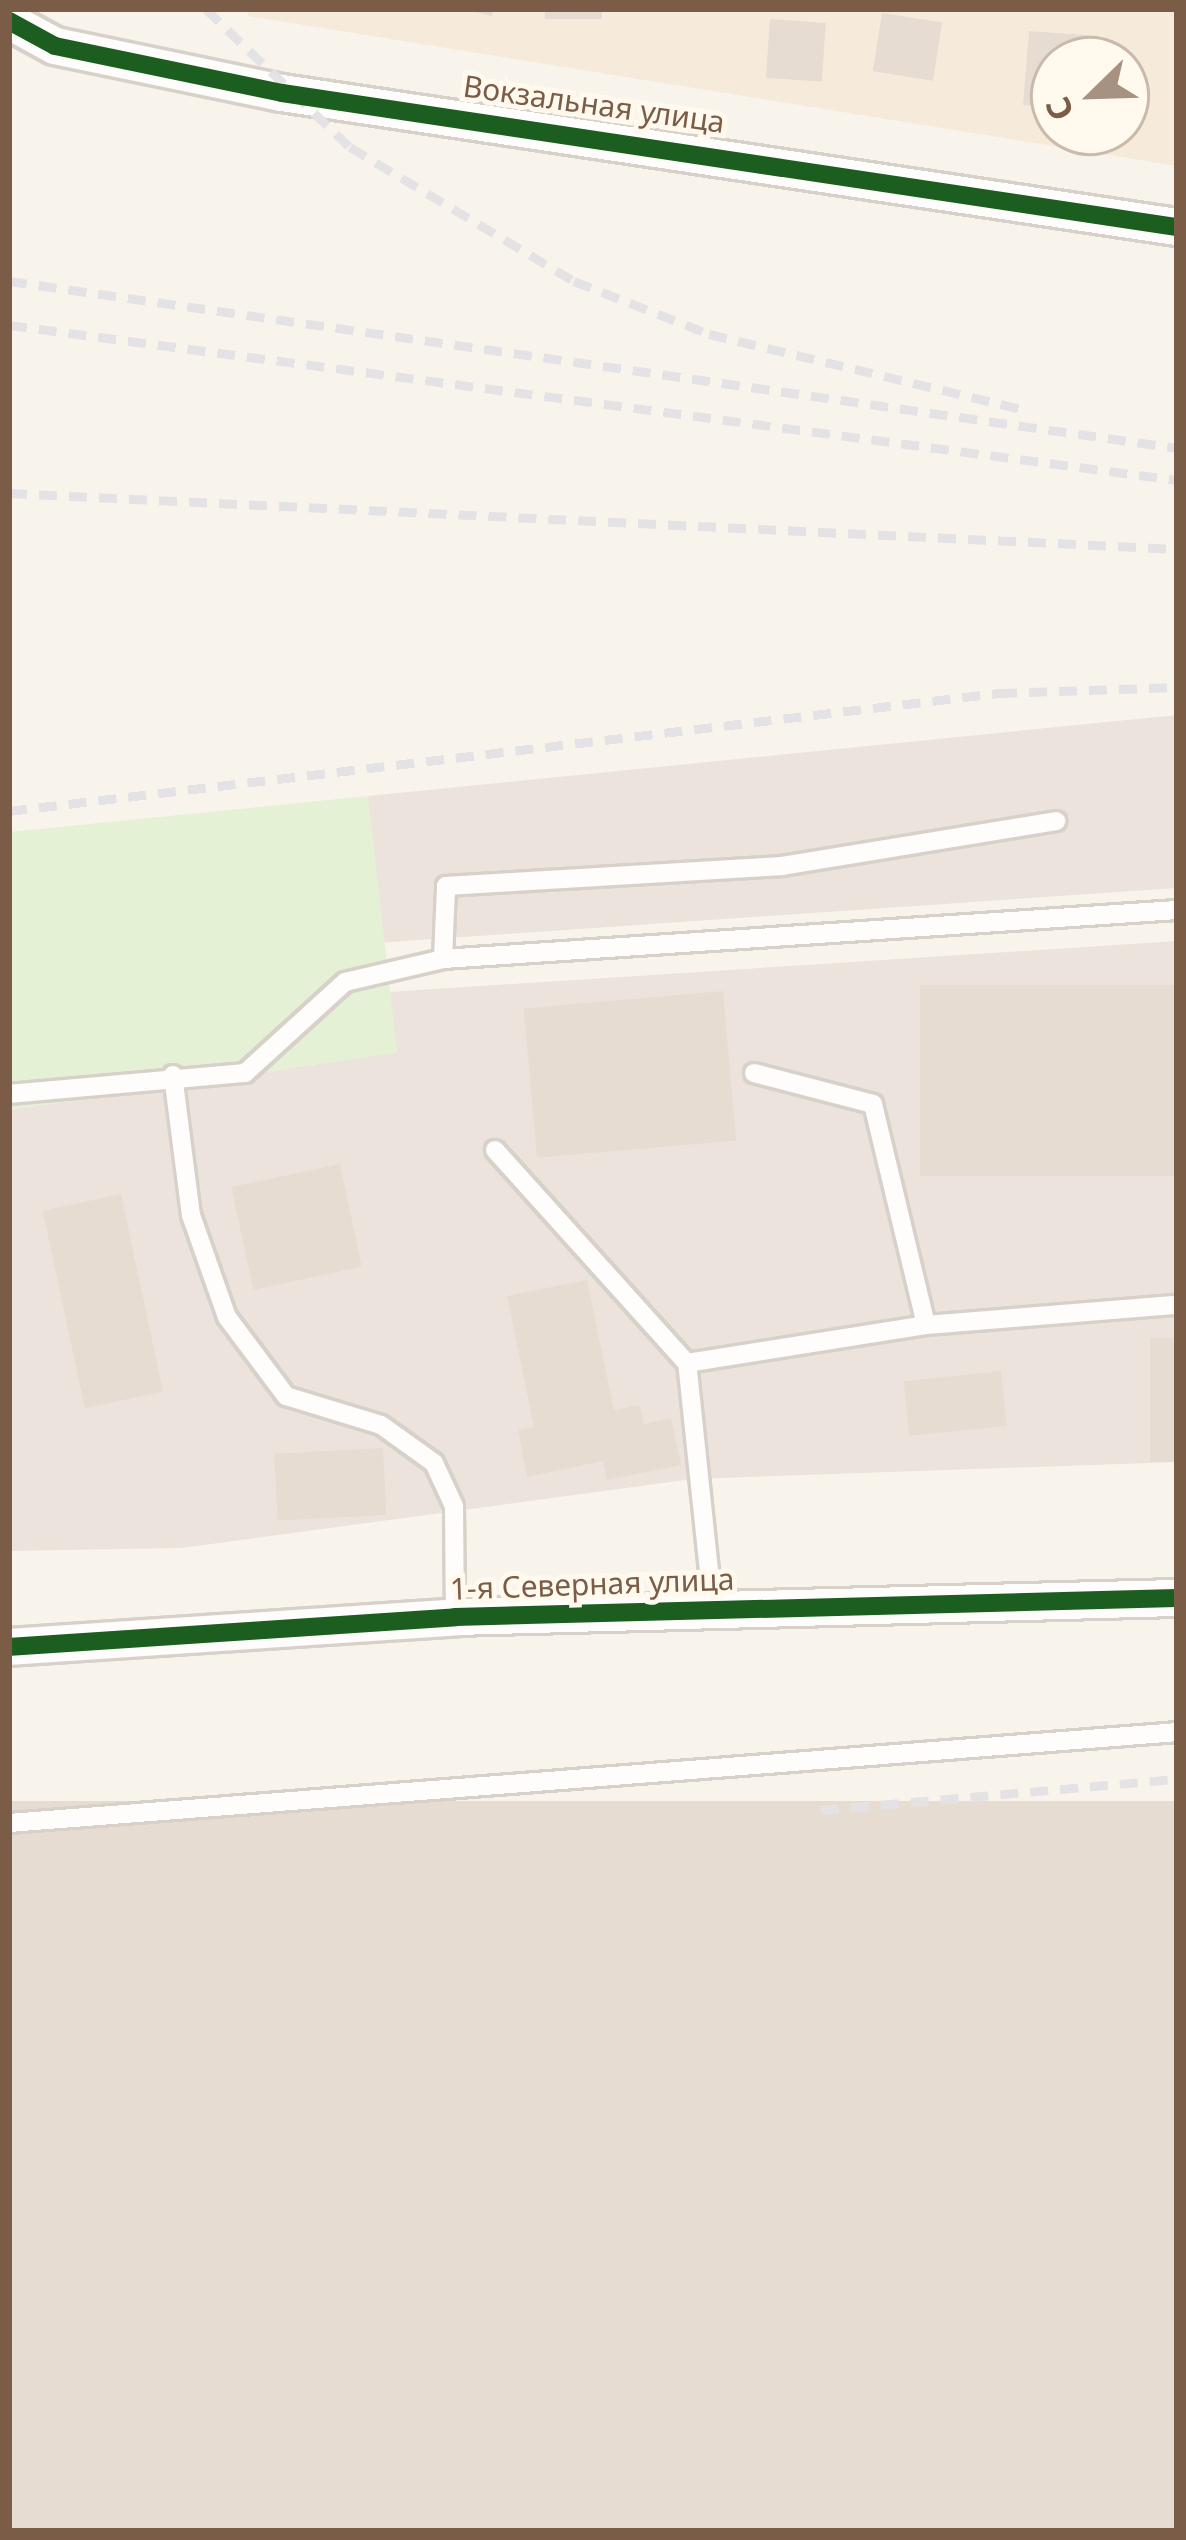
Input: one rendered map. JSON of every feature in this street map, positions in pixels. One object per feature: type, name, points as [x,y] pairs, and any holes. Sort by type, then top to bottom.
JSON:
[{"type":"street","name":"Вокзальная улица","points":[[9,21],[55,46],[282,93],[1177,227]]},
{"type":"street","name":"1-я Северная улица","points":[[9,1647],[455,1618],[1177,1598]]},
{"type":"lane","points":[[443,959],[446,886],[782,866],[1056,821]]},
{"type":"lane","points":[[9,1094],[173,1075],[245,1073],[346,982],[443,959],[1177,910]]},
{"type":"lane","points":[[754,1073],[873,1104],[926,1325]]},
{"type":"lane","points":[[173,1075],[190,1215],[227,1317],[286,1396],[381,1425],[434,1463],[454,1506],[455,1618]]},
{"type":"lane","points":[[495,1150],[687,1363],[713,1609]]},
{"type":"lane","points":[[687,1363],[926,1325],[1177,1306]]},
{"type":"lane","points":[[9,1823],[1177,1732]]},
{"type":"shaded area","points":[[249,9],[1177,9],[1177,166],[1115,156],[1150,156],[1150,36],[1030,36],[1030,142],[248,16]]},
{"type":"shaded area","points":[[1177,715],[1177,888],[376,943],[368,796]]},
{"type":"shaded area","points":[[1177,941],[1177,1462],[693,1479],[182,1548],[9,1551],[9,1110],[397,1052],[388,992]]},
{"type":"green space","points":[[368,796],[397,1052],[9,1110],[9,832]]},
{"type":"building","points":[[463,9],[493,9],[492,16]]},
{"type":"building","points":[[545,9],[602,9],[602,19],[545,19]]},
{"type":"building","points":[[882,13],[942,23],[933,81],[873,71]]},
{"type":"building","points":[[770,19],[826,23],[822,82],[766,78]]},
{"type":"building","points":[[1029,31],[1098,36],[1030,36],[1030,105],[1023,105]]},
{"type":"building","points":[[920,985],[1177,985],[1177,1176],[920,1176]]},
{"type":"building","points":[[723,991],[736,1140],[537,1158],[524,1008]]},
{"type":"building","points":[[340,1164],[362,1267],[253,1290],[231,1187]]},
{"type":"building","points":[[121,1194],[163,1392],[85,1408],[43,1211]]},
{"type":"building","points":[[587,1280],[614,1410],[640,1405],[644,1424],[671,1418],[681,1465],[607,1480],[603,1461],[527,1477],[518,1430],[534,1427],[507,1296]]},
{"type":"building","points":[[1150,1338],[1177,1338],[1177,1462],[1150,1462]]},
{"type":"building","points":[[1001,1371],[1007,1426],[909,1436],[904,1381]]},
{"type":"building","points":[[383,1448],[387,1515],[278,1521],[274,1454]]},
{"type":"building","points":[[9,1801],[1177,1801],[1177,2531],[9,2531]]},
{"type":"railway","points":[[206,9],[350,147],[574,281],[709,334],[1025,410]]},
{"type":"railway","points":[[9,281],[1177,448]]},
{"type":"railway","points":[[9,325],[1177,480]]},
{"type":"railway","points":[[9,493],[1177,549]]},
{"type":"railway","points":[[9,811],[999,693],[1177,687]]},
{"type":"railway","points":[[821,1810],[1177,1779]]},
{"type":"cycle path","points":[[9,21],[55,46],[282,93],[1177,227]]},
{"type":"cycle path","points":[[9,1647],[455,1617],[1177,1598]]}]
